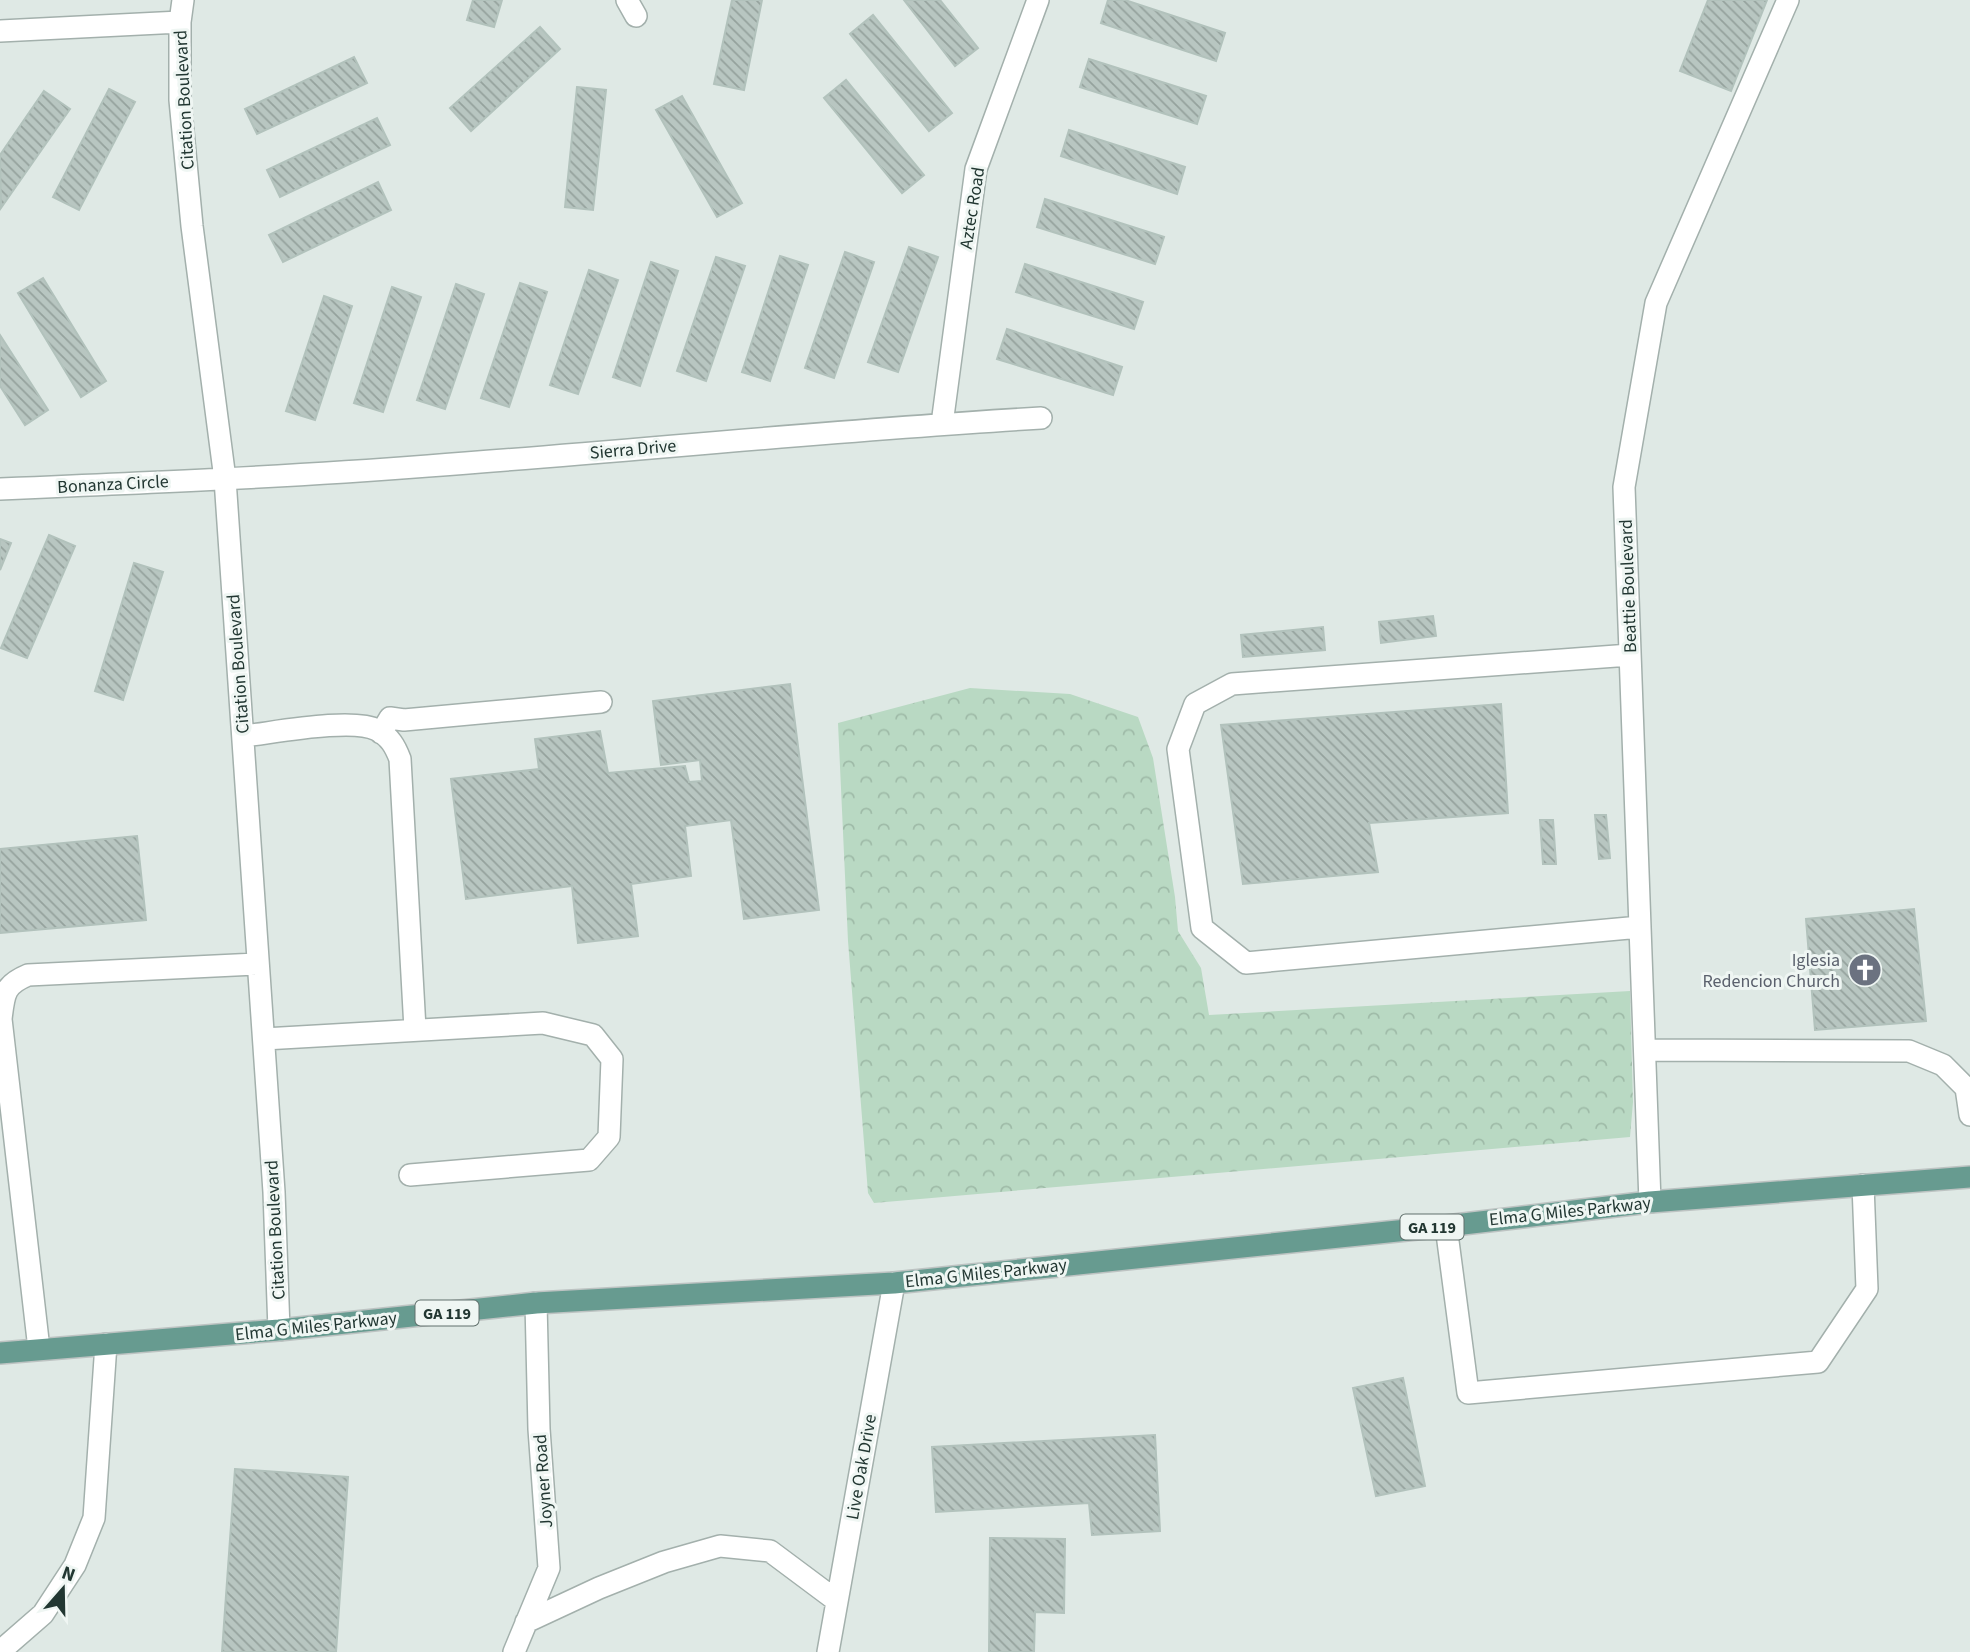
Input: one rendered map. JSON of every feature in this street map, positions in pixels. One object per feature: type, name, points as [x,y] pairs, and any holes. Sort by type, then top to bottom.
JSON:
[{"type":"main road","name":"Elma G Miles Parkway","points":[[0,1353],[279,1331],[536,1303],[894,1283],[1446,1226],[1650,1202],[1970,1177]]},
{"type":"street","name":"Citation Boulevard","points":[[183,0],[180,22],[180,100],[191,214],[225,479],[274,1192],[279,1331]]},
{"type":"street","name":"Aztec Road","points":[[942,424],[976,169],[1038,0]]},
{"type":"street","name":"Beattie Boulevard","points":[[1650,1202],[1624,488],[1656,303],[1788,0]]},
{"type":"street","points":[[0,31],[180,22]]},
{"type":"street","name":"Sierra Drive","points":[[225,479],[1041,418]]},
{"type":"street","name":"Bonanza Circle","points":[[0,489],[225,479]]},
{"type":"street","points":[[1630,656],[1232,684],[1195,704],[1178,749],[1202,929],[1246,963],[1640,927]]},
{"type":"street","points":[[381,733],[390,718],[404,720],[601,702]]},
{"type":"street","points":[[243,736],[354,724],[377,729],[393,741],[400,759],[415,1029]]},
{"type":"street","points":[[38,1349],[1,1019],[3,997],[12,982],[28,975],[258,964]]},
{"type":"street","points":[[264,1039],[543,1023],[593,1035],[612,1059],[609,1137],[589,1160],[410,1175]]},
{"type":"street","points":[[1645,1050],[1909,1051],[1943,1065],[1966,1088],[1970,1115]]},
{"type":"street","points":[[1446,1226],[1468,1393],[1818,1362],[1867,1289],[1863,1185]]},
{"type":"street","name":"Live Oak Drive","points":[[828,1652],[894,1283]]},
{"type":"street","name":"Joyner Road","points":[[514,1652],[549,1568],[539,1429],[536,1303]]},
{"type":"street","points":[[0,1649],[43,1614],[75,1565],[94,1518],[106,1344]]},
{"type":"street","points":[[526,1622],[664,1562],[720,1546],[770,1551],[837,1601]]},
{"type":"green space","points":[[970,688],[1070,694],[1138,717],[1153,758],[1178,931],[1201,968],[1209,1015],[1630,991],[1633,1102],[1630,1137],[874,1203],[868,1193],[848,941],[838,723]]},
{"type":"building","points":[[473,0],[502,0],[494,27],[467,20]]},
{"type":"building","points":[[732,0],[762,0],[744,90],[714,84]]},
{"type":"building","points":[[904,0],[940,0],[978,48],[955,66]]},
{"type":"building","points":[[1108,0],[1125,0],[1225,33],[1216,61],[1101,23]]},
{"type":"building","points":[[1708,0],[1767,0],[1731,91],[1680,71]]},
{"type":"building","points":[[873,15],[952,113],[929,131],[850,34]]},
{"type":"building","points":[[540,27],[560,49],[471,131],[450,108]]},
{"type":"building","points":[[354,57],[367,83],[257,134],[245,109]]},
{"type":"building","points":[[1089,59],[1206,96],[1197,124],[1080,87]]},
{"type":"building","points":[[846,80],[924,175],[902,193],[824,98]]},
{"type":"building","points":[[577,87],[606,90],[593,210],[565,207]]},
{"type":"building","points":[[109,89],[135,102],[79,210],[53,197]]},
{"type":"building","points":[[44,91],[70,109],[1,208],[0,155]]},
{"type":"building","points":[[682,96],[742,203],[717,217],[656,110]]},
{"type":"building","points":[[377,118],[390,145],[280,197],[267,170]]},
{"type":"building","points":[[1069,130],[1185,167],[1177,194],[1061,156]]},
{"type":"building","points":[[378,182],[391,210],[283,262],[269,235]]},
{"type":"building","points":[[1045,199],[1164,237],[1155,264],[1037,227]]},
{"type":"building","points":[[909,247],[938,257],[898,372],[868,362]]},
{"type":"building","points":[[845,252],[874,262],[834,378],[805,368]]},
{"type":"building","points":[[780,256],[808,265],[770,381],[742,372]]},
{"type":"building","points":[[716,257],[745,266],[706,381],[677,371]]},
{"type":"building","points":[[651,262],[678,271],[640,386],[613,377]]},
{"type":"building","points":[[1025,264],[1143,302],[1134,329],[1016,292]]},
{"type":"building","points":[[589,270],[618,280],[578,394],[550,385]]},
{"type":"building","points":[[43,278],[106,381],[81,397],[18,293]]},
{"type":"building","points":[[520,283],[547,292],[509,407],[481,398]]},
{"type":"building","points":[[456,284],[484,294],[445,409],[417,400]]},
{"type":"building","points":[[392,287],[421,297],[383,412],[354,403]]},
{"type":"building","points":[[324,296],[352,306],[315,420],[286,411]]},
{"type":"building","points":[[1007,329],[1122,367],[1113,395],[997,359]]},
{"type":"building","points":[[0,335],[48,410],[25,425],[0,386]]},
{"type":"building","points":[[49,535],[75,546],[27,658],[1,648]]},
{"type":"building","points":[[0,539],[11,543],[0,570]]},
{"type":"building","points":[[134,563],[163,572],[123,700],[95,691]]},
{"type":"building","points":[[1433,616],[1436,636],[1381,643],[1379,622]]},
{"type":"building","points":[[1323,627],[1325,650],[1243,657],[1241,635]]},
{"type":"building","points":[[790,684],[819,910],[744,919],[731,820],[685,826],[691,876],[631,884],[638,936],[578,943],[572,886],[466,899],[451,779],[539,769],[535,739],[600,731],[608,773],[685,766],[689,782],[702,781],[700,760],[661,765],[653,701]]},
{"type":"building","points":[[1501,704],[1508,813],[1369,823],[1378,872],[1243,884],[1221,725]]},
{"type":"building","points":[[1595,815],[1606,815],[1610,858],[1599,859]]},
{"type":"building","points":[[1540,820],[1553,820],[1556,864],[1543,864]]},
{"type":"building","points":[[137,836],[146,920],[0,933],[0,849]]},
{"type":"building","name":"Iglesia Redencion Church","points":[[1914,909],[1926,1021],[1815,1030],[1806,919]]},
{"type":"building","points":[[1403,1378],[1425,1486],[1376,1496],[1353,1388]]},
{"type":"building","points":[[1155,1435],[1160,1531],[1092,1535],[1089,1503],[936,1512],[932,1447]]},
{"type":"building","points":[[235,1469],[348,1477],[336,1652],[222,1652]]},
{"type":"building","points":[[990,1538],[1065,1539],[1064,1613],[1035,1612],[1034,1652],[989,1652]]},
{"type":"place","name":"Iglesia Redencion Church","points":[[1865,970]]}]
